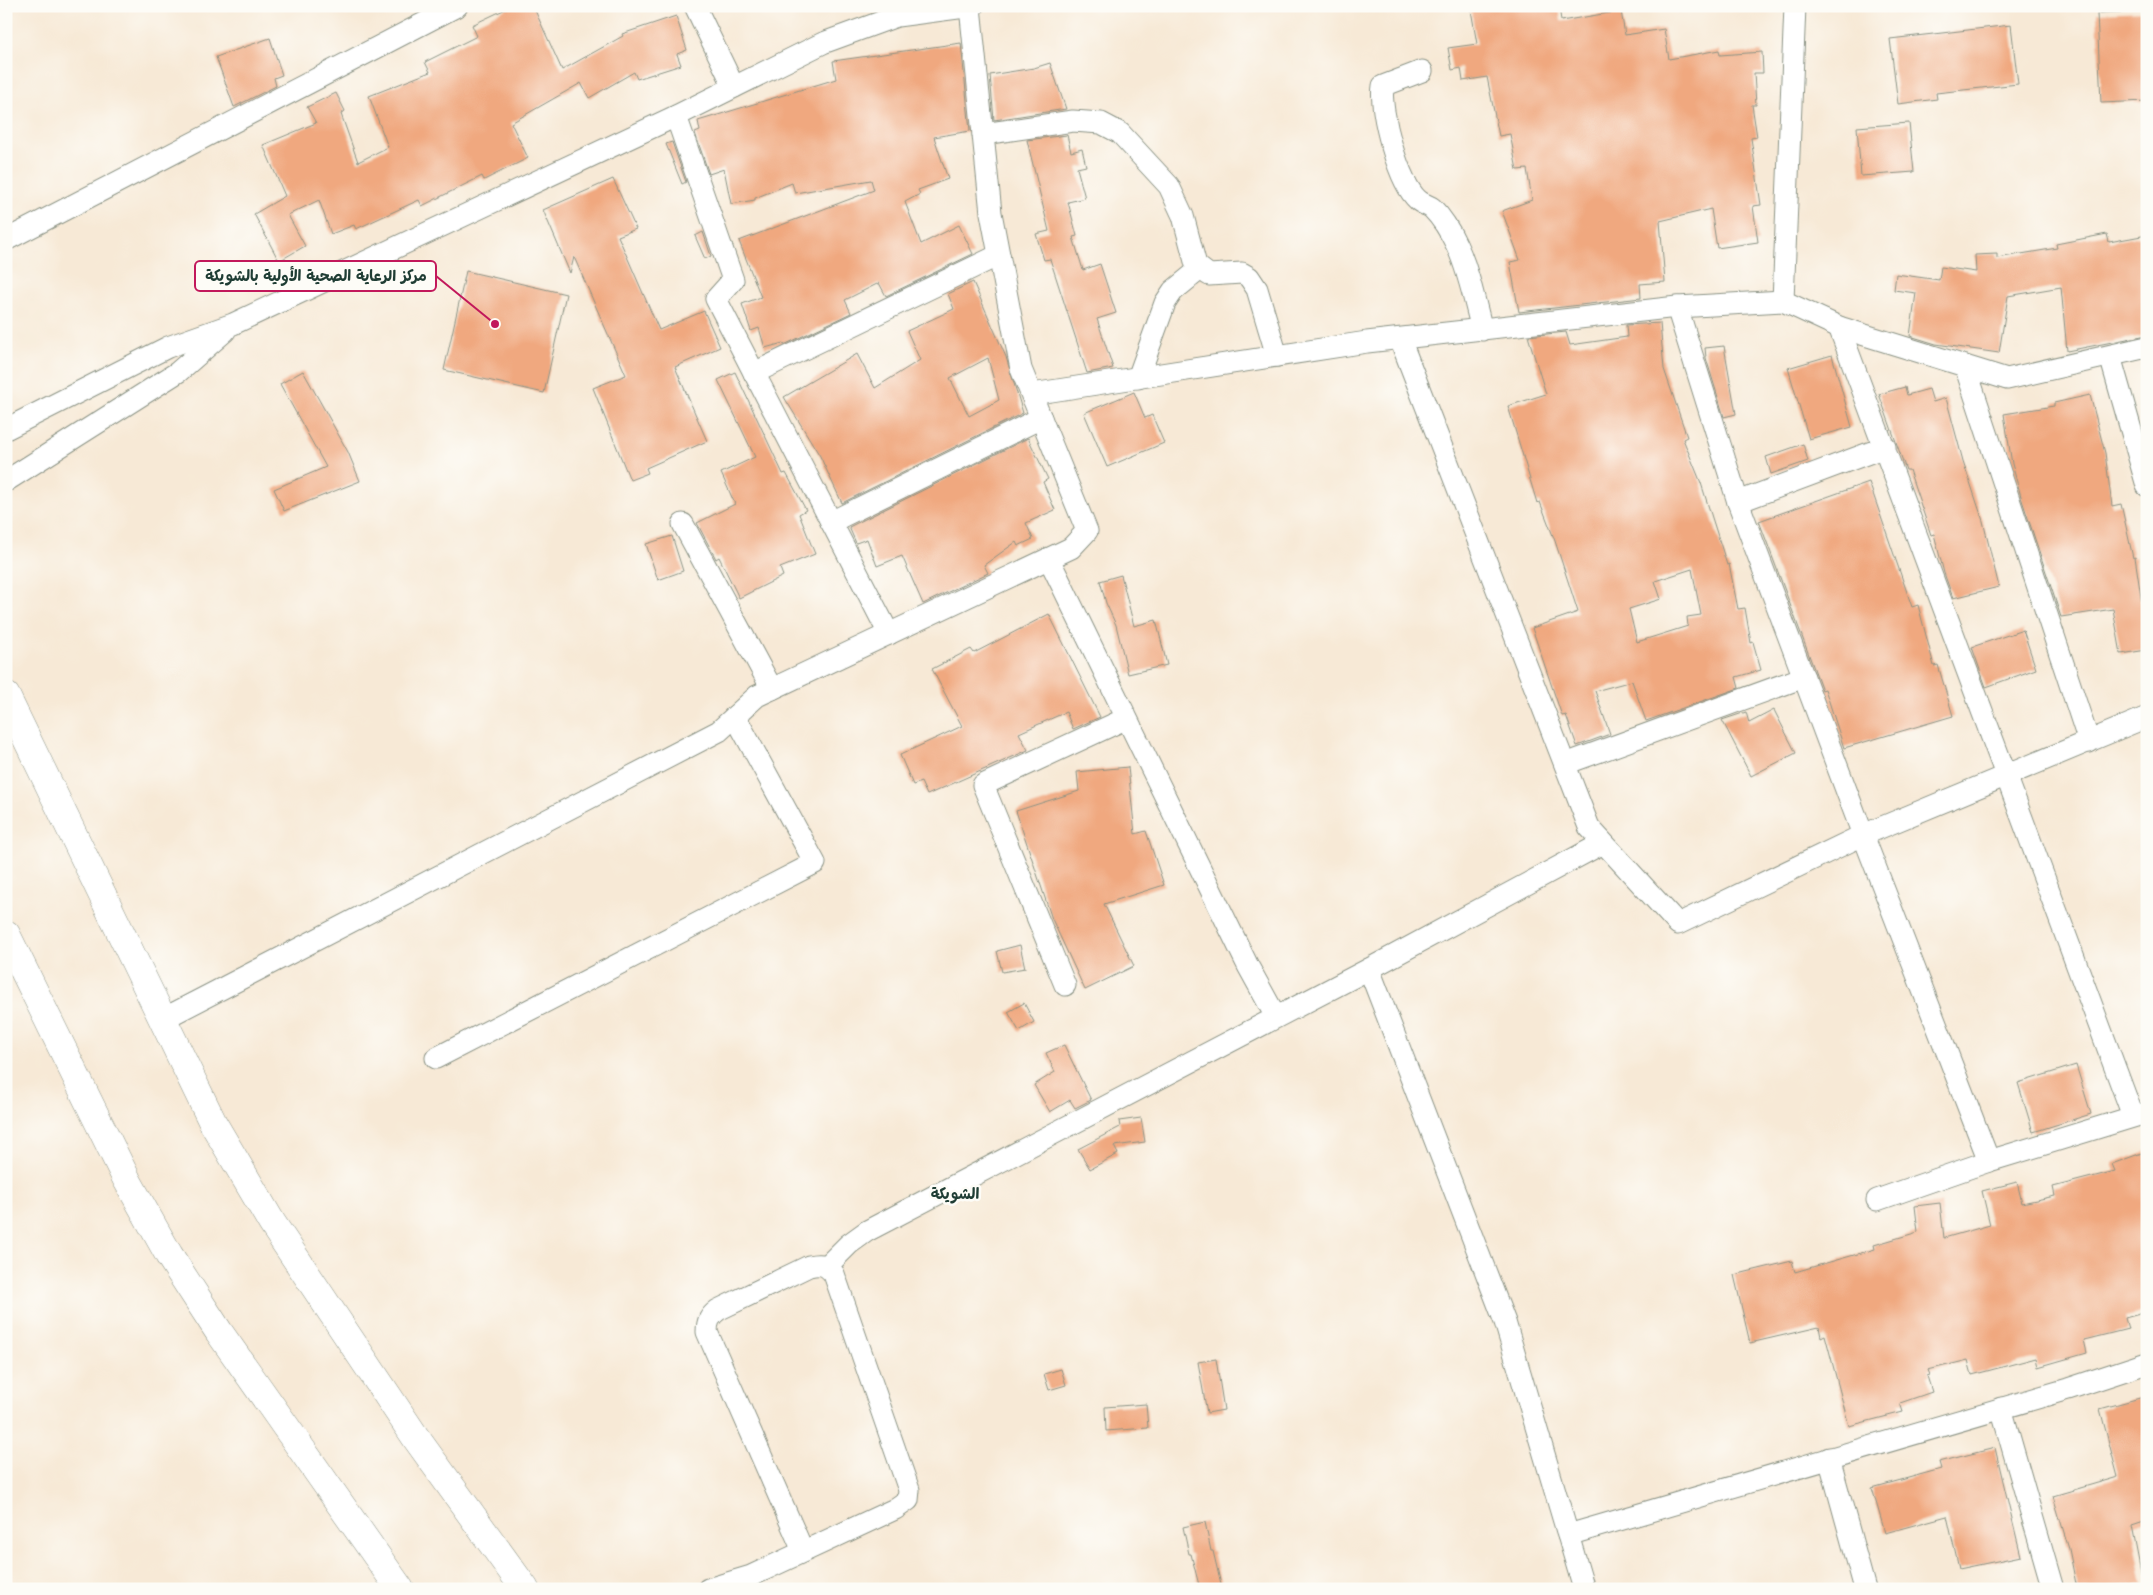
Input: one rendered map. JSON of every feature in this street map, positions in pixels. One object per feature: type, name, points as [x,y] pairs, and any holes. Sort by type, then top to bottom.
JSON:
[{"type":"main road","points":[[6,696],[213,1123],[272,1224],[416,1438],[525,1589]]},
{"type":"main road","points":[[6,934],[127,1180],[169,1255],[219,1332],[400,1589]]},
{"type":"street","points":[[6,240],[457,6]]},
{"type":"street","points":[[695,6],[734,87]]},
{"type":"street","points":[[6,429],[168,347],[233,324],[676,116],[823,43],[895,11],[971,6],[991,213],[1022,369],[1087,531],[1071,548],[757,696],[719,731],[163,1019]]},
{"type":"street","points":[[1783,301],[1795,6]]},
{"type":"street","points":[[1422,71],[1383,86],[1381,98],[1386,120],[1395,156],[1410,188],[1418,200],[1430,207],[1441,218],[1457,247],[1482,330]]},
{"type":"street","points":[[676,116],[733,280],[716,299],[889,634]]},
{"type":"street","points":[[983,134],[1073,121],[1101,123],[1120,133],[1169,186],[1183,216],[1196,265],[1209,274],[1242,273],[1249,277],[1257,289],[1277,356]]},
{"type":"street","points":[[754,373],[999,255]]},
{"type":"street","points":[[1138,378],[1165,303],[1173,292],[1200,269]]},
{"type":"street","points":[[1032,394],[1400,339],[1677,307],[1783,301],[1839,327],[2007,379],[2147,347]]},
{"type":"street","points":[[1677,307],[1738,502],[1863,835],[1989,1161]]},
{"type":"street","points":[[6,481],[178,372],[233,324]]},
{"type":"street","points":[[1839,327],[2007,776],[2140,1115],[1989,1161],[1878,1200]]},
{"type":"street","points":[[1400,339],[1589,827],[1678,924],[1863,835],[2147,717]]},
{"type":"street","points":[[2110,356],[2147,486]]},
{"type":"street","points":[[1965,366],[2089,742]]},
{"type":"street","points":[[831,522],[1042,418]]},
{"type":"street","points":[[1738,502],[1885,447]]},
{"type":"street","points":[[683,524],[772,689]]},
{"type":"street","points":[[1049,559],[1125,719],[1248,966],[1276,1017]]},
{"type":"street","points":[[1565,764],[1804,677]]},
{"type":"street","points":[[436,1058],[815,863],[735,716]]},
{"type":"street","points":[[1064,985],[983,785],[1125,719]]},
{"type":"street","points":[[827,1266],[849,1244],[868,1231],[1369,969],[1603,843]]},
{"type":"street","points":[[1369,969],[1506,1322],[1584,1589]]},
{"type":"street","points":[[708,1589],[744,1578],[896,1509],[908,1500],[909,1490],[834,1274],[827,1266],[820,1264],[809,1266],[718,1310],[707,1323],[707,1332],[803,1551]]},
{"type":"street","points":[[1568,1535],[2001,1408],[2147,1363]]},
{"type":"street","points":[[2001,1408],[2053,1589]]},
{"type":"street","points":[[1829,1458],[1865,1589]]},
{"type":"building","points":[[512,6],[533,6],[562,70],[623,36],[622,34],[676,16],[687,50],[677,54],[681,65],[637,79],[634,72],[589,98],[581,83],[511,123],[528,158],[484,180],[482,176],[422,206],[419,200],[356,229],[354,225],[331,234],[319,200],[288,215],[305,246],[279,261],[254,214],[285,196],[263,145],[316,123],[307,107],[336,93],[345,111],[341,114],[358,162],[388,147],[369,96],[430,72],[425,62],[477,36],[472,25]]},
{"type":"building","points":[[1495,6],[1559,6],[1561,21],[1621,11],[1625,35],[1664,29],[1669,59],[1719,50],[1720,55],[1762,52],[1763,73],[1754,73],[1756,105],[1752,105],[1757,137],[1751,138],[1761,205],[1753,206],[1758,242],[1717,248],[1711,209],[1660,221],[1665,282],[1640,284],[1641,298],[1519,312],[1510,262],[1520,260],[1502,211],[1532,200],[1527,169],[1517,170],[1510,134],[1499,136],[1487,77],[1463,81],[1461,68],[1452,70],[1448,48],[1477,44],[1471,10]]},
{"type":"building","points":[[2147,11],[2147,101],[2101,103],[2097,13]]},
{"type":"building","points":[[2011,25],[2018,84],[1936,93],[1937,99],[1898,104],[1890,39]]},
{"type":"building","points":[[270,38],[282,75],[274,78],[276,86],[234,107],[216,57]]},
{"type":"building","points":[[961,43],[970,131],[934,137],[948,179],[918,190],[920,194],[905,202],[921,244],[959,225],[973,254],[886,296],[879,283],[845,300],[851,313],[784,345],[783,343],[765,348],[759,328],[751,331],[742,304],[761,297],[739,241],[874,190],[871,180],[795,193],[792,183],[755,198],[755,200],[731,204],[724,169],[709,174],[695,133],[700,131],[698,121],[836,79],[833,61]]},
{"type":"building","points":[[1050,63],[1066,109],[994,120],[990,75],[1034,68]]},
{"type":"building","points":[[1909,123],[1914,172],[1861,176],[1857,127]]},
{"type":"building","points":[[1067,135],[1071,152],[1082,149],[1086,166],[1077,168],[1085,198],[1068,202],[1077,236],[1073,237],[1083,270],[1100,264],[1116,313],[1097,319],[1113,368],[1087,373],[1050,259],[1044,260],[1036,234],[1049,231],[1027,140]]},
{"type":"building","points":[[672,142],[686,182],[682,184],[666,144]]},
{"type":"building","points":[[613,179],[636,229],[618,236],[659,330],[704,311],[720,347],[675,367],[707,441],[646,468],[648,473],[630,480],[593,388],[626,375],[574,257],[570,273],[543,210]]},
{"type":"building","points":[[703,232],[711,256],[705,259],[695,236]]},
{"type":"building","points":[[2107,234],[2109,242],[2147,235],[2147,335],[2067,351],[2061,287],[2008,296],[1999,353],[1936,344],[1910,336],[1916,293],[1894,290],[1896,274],[1939,280],[1941,267],[1976,272],[1975,255],[1997,254],[1997,258],[2057,248],[2056,244]]},
{"type":"building","points":[[466,271],[566,294],[544,393],[444,370]]},
{"type":"building","points":[[973,282],[1006,357],[1023,413],[842,503],[820,456],[784,397],[857,354],[875,388],[920,360],[907,331],[954,309],[948,294]],"holes":[[[988,358],[999,400],[969,416],[950,378]]]},
{"type":"building","points":[[1660,323],[1664,369],[1687,437],[1683,439],[1701,483],[1727,565],[1729,564],[1738,609],[1745,608],[1751,643],[1753,642],[1761,670],[1736,677],[1739,688],[1646,721],[1632,681],[1595,691],[1610,734],[1577,746],[1566,715],[1562,716],[1532,628],[1578,612],[1555,541],[1540,502],[1537,503],[1508,406],[1546,394],[1528,336],[1566,332],[1570,345],[1627,337],[1626,325]],"holes":[[[1692,569],[1701,615],[1687,617],[1688,626],[1637,642],[1629,609],[1661,599],[1655,581]]]},
{"type":"building","points":[[1724,346],[1736,414],[1724,417],[1706,358],[1705,348]]},
{"type":"building","points":[[1832,355],[1852,427],[1809,439],[1788,368]]},
{"type":"building","points":[[303,371],[348,452],[360,481],[284,511],[274,489],[326,467],[280,384]]},
{"type":"building","points":[[735,372],[783,474],[786,473],[806,510],[799,514],[815,554],[780,568],[783,576],[739,598],[719,557],[716,559],[697,523],[735,504],[721,473],[755,457],[718,380]]},
{"type":"building","points":[[1905,387],[1907,395],[1929,389],[1933,402],[1946,398],[1963,461],[1983,521],[1999,587],[1953,598],[1944,573],[1934,534],[1931,535],[1909,470],[1906,470],[1879,394]]},
{"type":"building","points":[[1134,392],[1145,418],[1152,415],[1164,443],[1107,467],[1084,413]]},
{"type":"building","points":[[2090,395],[2105,453],[2112,506],[2121,504],[2133,558],[2135,557],[2142,604],[2145,604],[2147,614],[2147,650],[2121,654],[2113,609],[2061,617],[2012,464],[2004,414],[2054,406],[2054,403]]},
{"type":"building","points":[[1028,438],[1048,479],[1043,482],[1055,510],[1026,523],[1033,539],[1018,546],[1016,542],[984,565],[988,573],[923,604],[902,556],[877,566],[867,539],[856,543],[849,527]]},
{"type":"building","points":[[1803,444],[1808,461],[1771,474],[1766,457]]},
{"type":"building","points":[[1869,482],[1912,607],[1918,605],[1934,666],[1938,665],[1953,716],[1844,748],[1825,689],[1822,690],[1759,521]]},
{"type":"building","points":[[672,536],[683,571],[658,580],[646,544]]},
{"type":"building","points":[[1121,575],[1134,626],[1156,620],[1167,665],[1128,674],[1116,625],[1106,603],[1100,581]]},
{"type":"building","points":[[1049,614],[1100,717],[1073,729],[1066,712],[1019,733],[1028,750],[927,795],[921,782],[913,785],[900,755],[962,726],[932,669],[971,649],[974,653]]},
{"type":"building","points":[[2023,630],[2036,669],[1986,687],[1972,647]]},
{"type":"building","points":[[1774,710],[1796,753],[1751,776],[1722,720],[1746,712],[1749,723]]},
{"type":"building","points":[[1128,767],[1135,834],[1146,831],[1164,885],[1104,904],[1134,966],[1085,990],[1052,919],[1016,811],[1079,791],[1077,772]]},
{"type":"building","points":[[1020,945],[1025,968],[1002,972],[997,951]]},
{"type":"building","points":[[1024,1003],[1034,1022],[1019,1031],[1008,1012]]},
{"type":"building","points":[[1064,1045],[1091,1100],[1075,1108],[1070,1100],[1050,1112],[1034,1085],[1055,1072],[1046,1053]]},
{"type":"building","points":[[2076,1065],[2091,1114],[2033,1132],[2018,1083]]},
{"type":"building","points":[[1141,1118],[1145,1142],[1114,1146],[1118,1154],[1090,1169],[1078,1149],[1120,1127],[1119,1121]]},
{"type":"building","points":[[2147,1151],[2147,1312],[2125,1318],[2128,1329],[2084,1340],[2087,1353],[2038,1367],[2036,1358],[1972,1375],[1968,1360],[1928,1370],[1930,1375],[1927,1376],[1932,1392],[1900,1403],[1903,1412],[1849,1426],[1825,1335],[1821,1337],[1819,1327],[1750,1343],[1734,1275],[1792,1261],[1795,1272],[1875,1249],[1874,1245],[1918,1232],[1915,1206],[1940,1203],[1944,1238],[1990,1225],[1982,1191],[2017,1182],[2022,1203],[2055,1196],[2053,1187],[2115,1171],[2112,1164]]},
{"type":"building","points":[[1216,1359],[1224,1410],[1207,1413],[1198,1362]]},
{"type":"building","points":[[1061,1369],[1066,1385],[1049,1390],[1044,1374]]},
{"type":"building","points":[[2147,1396],[2147,1521],[2132,1526],[2143,1583],[2112,1589],[2077,1589],[2069,1549],[2053,1496],[2118,1477],[2100,1409]]},
{"type":"building","points":[[1146,1404],[1148,1428],[1106,1431],[1105,1407]]},
{"type":"building","points":[[1995,1448],[2021,1556],[1959,1569],[1947,1516],[1885,1533],[1872,1488],[1941,1469],[1939,1462]]},
{"type":"building","points":[[1205,1522],[1222,1589],[1200,1589],[1191,1554],[1189,1554],[1183,1527]]},
{"type":"place","name":"مركز الرعاية الصحية الأولية بالشويكة","points":[[495,324]]},
{"type":"district","name":"الشويكة","points":[[955,1194]]}]
